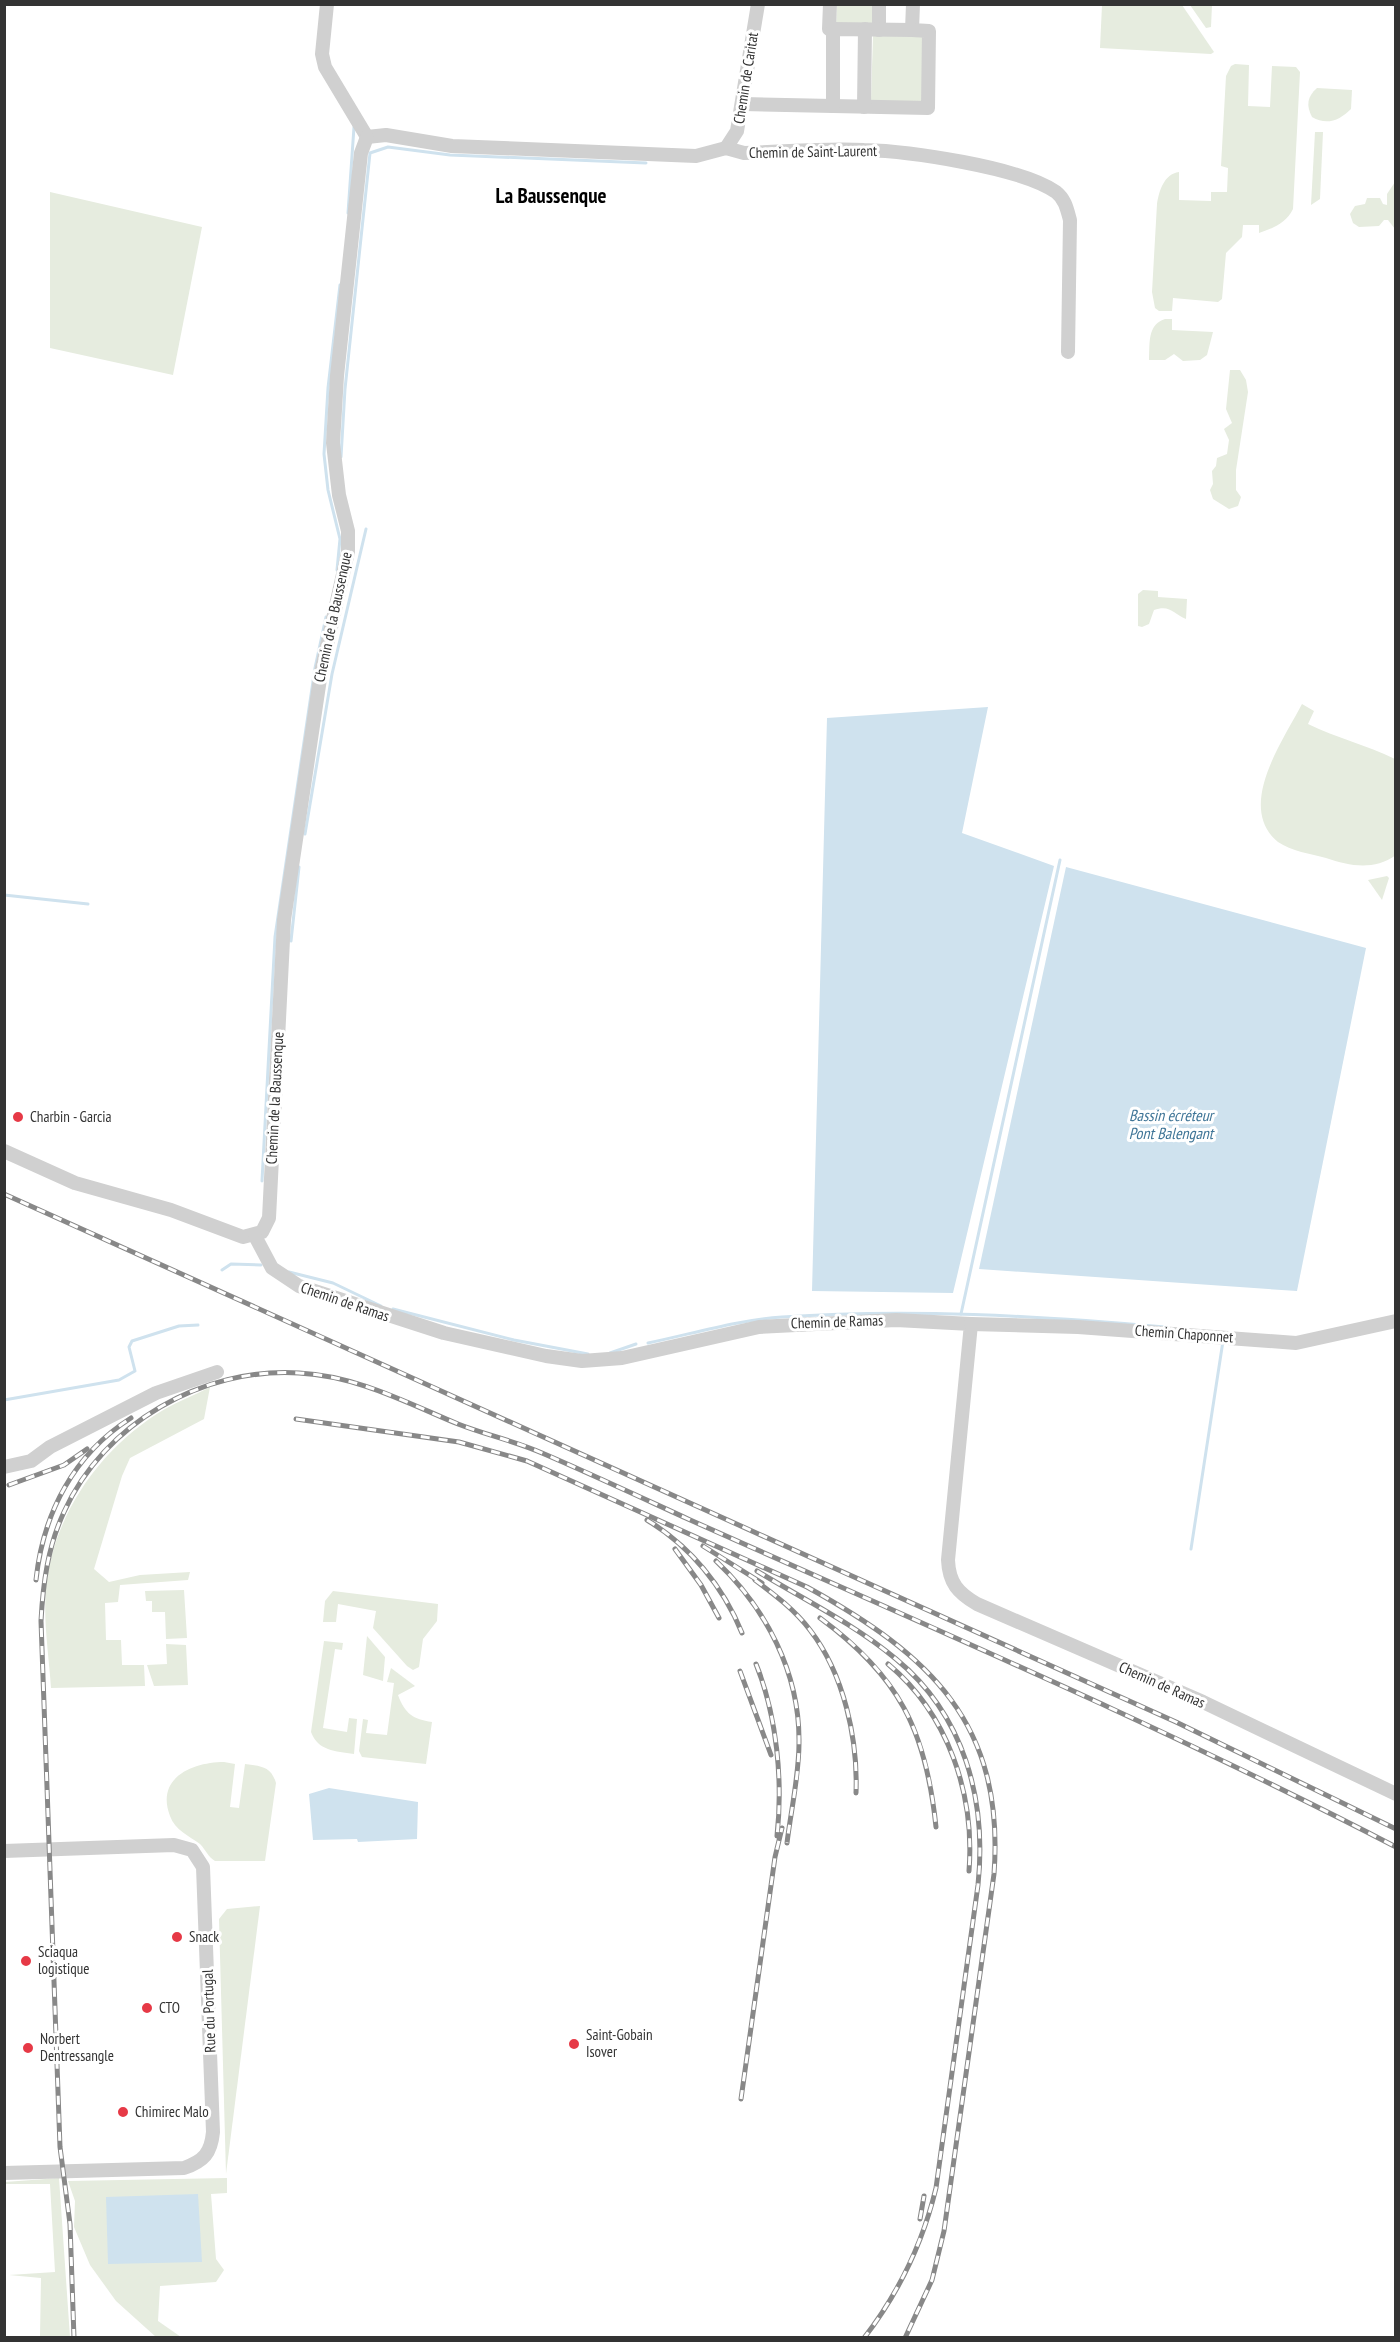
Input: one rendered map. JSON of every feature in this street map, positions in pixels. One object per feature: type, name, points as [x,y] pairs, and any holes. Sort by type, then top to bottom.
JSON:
[{"type":"street","points":[[327,4],[322,54],[325,67],[367,137]]},
{"type":"street","name":"Chemin de Caritat","points":[[726,148],[737,131],[743,104],[758,4]]},
{"type":"street","points":[[743,104],[928,108],[929,31],[830,29],[830,4]]},
{"type":"street","points":[[864,107],[872,30],[879,4]]},
{"type":"street","points":[[912,30],[913,4]]},
{"type":"street","points":[[832,106],[833,29]]},
{"type":"street","name":"Chemin de Saint-Laurent","points":[[367,137],[386,135],[452,146],[684,156],[714,153],[726,148],[744,153],[862,150],[900,152],[1001,172],[1056,192],[1066,204],[1070,220],[1068,352]]},
{"type":"street","name":"Chemin de la Baussenque","points":[[255,1236],[266,1228],[269,1218],[284,920],[321,672],[348,552],[348,531],[339,495],[333,442],[337,376],[361,153],[367,137]]},
{"type":"street","points":[[4,1151],[75,1183],[171,1210],[243,1238],[255,1236]]},
{"type":"street","name":"Chemin de Ramas","points":[[255,1236],[272,1269],[299,1286],[444,1333],[546,1356],[582,1361],[622,1358],[759,1326],[896,1320],[971,1324],[948,1560],[951,1580],[958,1592],[977,1604],[1203,1702],[1395,1794]]},
{"type":"street","name":"Chemin Chaponnet","points":[[971,1324],[1078,1327],[1296,1343],[1395,1321]]},
{"type":"street","points":[[4,1467],[31,1461],[50,1447],[156,1393],[217,1372]]},
{"type":"street","name":"Rue du Portugal","points":[[4,1851],[174,1845],[192,1850],[203,1867],[213,2132],[212,2146],[207,2156],[198,2163],[184,2168],[4,2173]]},
{"type":"shaded area","points":[[837,5],[875,5],[875,25],[836,25]]},
{"type":"shaded area","points":[[1102,5],[1182,5],[1214,52],[1211,54],[1100,48]]},
{"type":"shaded area","points":[[1190,5],[1212,5],[1211,27],[1206,28]]},
{"type":"shaded area","points":[[873,35],[923,35],[922,102],[871,101]]},
{"type":"shaded area","points":[[1249,65],[1248,106],[1270,107],[1272,66],[1296,67],[1300,72],[1293,209],[1279,224],[1259,233],[1259,225],[1243,225],[1242,237],[1226,253],[1222,299],[1218,302],[1173,298],[1172,311],[1159,311],[1155,308],[1152,292],[1159,194],[1166,180],[1179,172],[1179,200],[1211,201],[1211,192],[1227,192],[1228,168],[1221,166],[1226,76],[1231,66]]},
{"type":"shaded area","points":[[1317,88],[1352,90],[1351,109],[1333,121],[1323,121],[1312,117],[1308,101]]},
{"type":"shaded area","points":[[1315,132],[1323,132],[1320,199],[1311,205]]},
{"type":"shaded area","points":[[1395,182],[1395,229],[1388,220],[1384,220],[1379,226],[1359,227],[1353,223],[1350,214],[1355,206],[1365,204],[1367,198],[1380,198],[1383,204],[1387,205],[1387,194]]},
{"type":"shaded area","points":[[50,192],[202,227],[173,375],[50,348]]},
{"type":"shaded area","points":[[1165,319],[1172,319],[1172,330],[1213,332],[1207,355],[1200,360],[1183,361],[1174,354],[1165,360],[1149,360],[1152,330]]},
{"type":"shaded area","points":[[1230,370],[1240,370],[1246,380],[1248,392],[1236,470],[1236,490],[1241,497],[1238,506],[1229,509],[1213,499],[1210,490],[1213,484],[1212,471],[1216,466],[1217,458],[1227,454],[1229,440],[1224,429],[1232,423],[1226,409]]},
{"type":"shaded area","points":[[1143,590],[1158,591],[1158,597],[1187,599],[1186,619],[1168,609],[1159,608],[1154,610],[1149,624],[1138,626],[1138,594]]},
{"type":"shaded area","points":[[1302,704],[1314,711],[1308,724],[1395,759],[1396,855],[1379,863],[1353,865],[1289,848],[1278,842],[1266,827],[1261,811],[1262,792],[1267,773]]},
{"type":"shaded area","points":[[1387,876],[1389,878],[1382,900],[1368,880]]},
{"type":"shaded area","points":[[210,1387],[204,1419],[130,1458],[122,1476],[94,1569],[109,1582],[140,1575],[190,1572],[188,1580],[120,1585],[118,1602],[105,1603],[106,1640],[121,1640],[122,1665],[144,1665],[145,1686],[51,1688],[46,1626],[46,1588],[59,1534],[70,1509],[84,1485],[121,1442],[142,1424],[165,1409]]},
{"type":"shaded area","points":[[184,1590],[187,1638],[166,1639],[165,1612],[152,1612],[152,1601],[146,1601],[145,1591]]},
{"type":"shaded area","points":[[333,1591],[438,1604],[437,1621],[423,1639],[419,1667],[413,1670],[407,1666],[373,1628],[376,1611],[338,1604],[336,1622],[323,1622],[325,1601]]},
{"type":"shaded area","points":[[367,1636],[385,1657],[383,1681],[363,1675]]},
{"type":"shaded area","points":[[324,1641],[343,1643],[342,1650],[335,1649],[323,1728],[347,1732],[349,1718],[357,1719],[354,1754],[323,1747],[311,1732]]},
{"type":"shaded area","points":[[166,1644],[186,1645],[188,1685],[154,1686],[147,1665],[167,1664]]},
{"type":"shaded area","points":[[391,1668],[415,1686],[398,1695],[407,1711],[415,1717],[432,1722],[426,1764],[362,1757],[359,1751],[363,1719],[368,1720],[366,1733],[387,1735],[394,1683],[387,1682]]},
{"type":"shaded area","points":[[224,1762],[235,1764],[230,1807],[239,1808],[245,1764],[265,1768],[274,1777],[276,1783],[265,1861],[215,1861],[200,1844],[172,1821],[167,1802],[168,1791],[180,1774],[201,1765]]},
{"type":"shaded area","points":[[260,1906],[226,2174],[219,1919],[227,1909]]},
{"type":"shaded area","points":[[59,2178],[70,2337],[40,2337],[41,2278],[9,2275],[55,2272],[50,2184],[5,2184],[5,2182]]},
{"type":"shaded area","points":[[227,2178],[227,2193],[211,2194],[216,2259],[224,2270],[216,2282],[160,2286],[158,2321],[181,2337],[156,2337],[116,2301],[90,2265],[74,2227],[75,2201],[68,2181]]},
{"type":"water","points":[[988,707],[962,833],[1054,866],[953,1293],[812,1291],[827,718]]},
{"type":"water","name":"Bassin écréteur Pont Balengant","points":[[1066,867],[1366,948],[1297,1291],[979,1269]]},
{"type":"water","points":[[329,1788],[418,1802],[417,1839],[358,1842],[357,1839],[313,1840],[309,1794]]},
{"type":"water","points":[[198,2194],[202,2262],[108,2264],[106,2197]]},
{"type":"waterway","points":[[348,213],[354,127]]},
{"type":"waterway","points":[[341,457],[345,389],[370,153],[388,147],[450,155],[646,163]]},
{"type":"waterway","points":[[337,570],[340,539],[328,490],[324,454],[328,388],[340,285]]},
{"type":"waterway","points":[[305,834],[332,674],[366,529]]},
{"type":"waterway","points":[[262,1181],[275,937],[315,668],[326,617]]},
{"type":"waterway","points":[[961,1314],[1060,860]]},
{"type":"waterway","points":[[291,941],[299,867]]},
{"type":"waterway","points":[[4,895],[88,904]]},
{"type":"waterway","points":[[222,1270],[231,1264],[261,1265]]},
{"type":"waterway","points":[[289,1272],[333,1283],[381,1306]]},
{"type":"waterway","points":[[393,1309],[514,1340],[588,1354]]},
{"type":"waterway","points":[[648,1343],[748,1321],[830,1314],[974,1314],[1165,1327]]},
{"type":"waterway","points":[[4,1400],[119,1380],[135,1371],[129,1347],[132,1341],[179,1326],[198,1325]]},
{"type":"waterway","points":[[1191,1549],[1223,1341]]},
{"type":"waterway","points":[[610,1353],[636,1344]]},
{"type":"railway","points":[[4,1194],[1176,1722],[1396,1829]]},
{"type":"railway","points":[[74,2338],[70,2224],[60,2147],[41,1621],[45,1579],[50,1551],[64,1512],[82,1480],[104,1452],[131,1427],[160,1407],[193,1391],[227,1380],[263,1374],[299,1373],[341,1379],[380,1391],[458,1424],[532,1449],[579,1469],[1133,1718],[1396,1847]]},
{"type":"railway","points":[[36,1580],[46,1531],[65,1487],[93,1449],[131,1418]]},
{"type":"railway","points":[[296,1419],[459,1442],[527,1461],[807,1587],[890,1639],[923,1668],[951,1699],[972,1735],[987,1775],[994,1821],[994,1874],[944,2231],[932,2280],[905,2338]]},
{"type":"railway","points":[[9,1485],[64,1465],[87,1449]]},
{"type":"railway","points":[[647,1520],[677,1542],[715,1583],[742,1633]]},
{"type":"railway","points":[[703,1546],[762,1583]]},
{"type":"railway","points":[[675,1549],[701,1585],[719,1618]]},
{"type":"railway","points":[[716,1561],[750,1599],[777,1643],[793,1692],[798,1717],[799,1755],[787,1843]]},
{"type":"railway","points":[[757,1571],[863,1634],[896,1659],[919,1681],[939,1706],[954,1732],[966,1761],[979,1821],[978,1885],[936,2188],[924,2228],[908,2267],[888,2304],[864,2338]]},
{"type":"railway","points":[[755,1580],[798,1616],[822,1647],[832,1666],[851,1729],[856,1793]]},
{"type":"railway","points":[[820,1618],[870,1661],[889,1684],[904,1708],[925,1762],[936,1827]]},
{"type":"railway","points":[[756,1664],[769,1705],[777,1749],[779,1771],[777,1836]]},
{"type":"railway","points":[[888,1664],[909,1684],[927,1707],[942,1731],[953,1757],[962,1785],[967,1813],[970,1842],[969,1871]]},
{"type":"railway","points":[[740,1671],[771,1755]]},
{"type":"railway","points":[[741,2099],[775,1857],[782,1828]]},
{"type":"railway","points":[[920,2219],[924,2196]]},
{"type":"place","name":"Charbin - Garcia","points":[[18,1117]]},
{"type":"place","name":"Snack","points":[[177,1937]]},
{"type":"place","name":"Sciaqua logistique","points":[[26,1961]]},
{"type":"place","name":"CTO","points":[[147,2008]]},
{"type":"place","name":"Saint-Gobain Isover","points":[[574,2044]]},
{"type":"place","name":"Norbert Dentressangle","points":[[28,2048]]},
{"type":"place","name":"Chimirec Malo","points":[[123,2112]]},
{"type":"district","name":"La Baussenque","points":[[551,196]]}]
